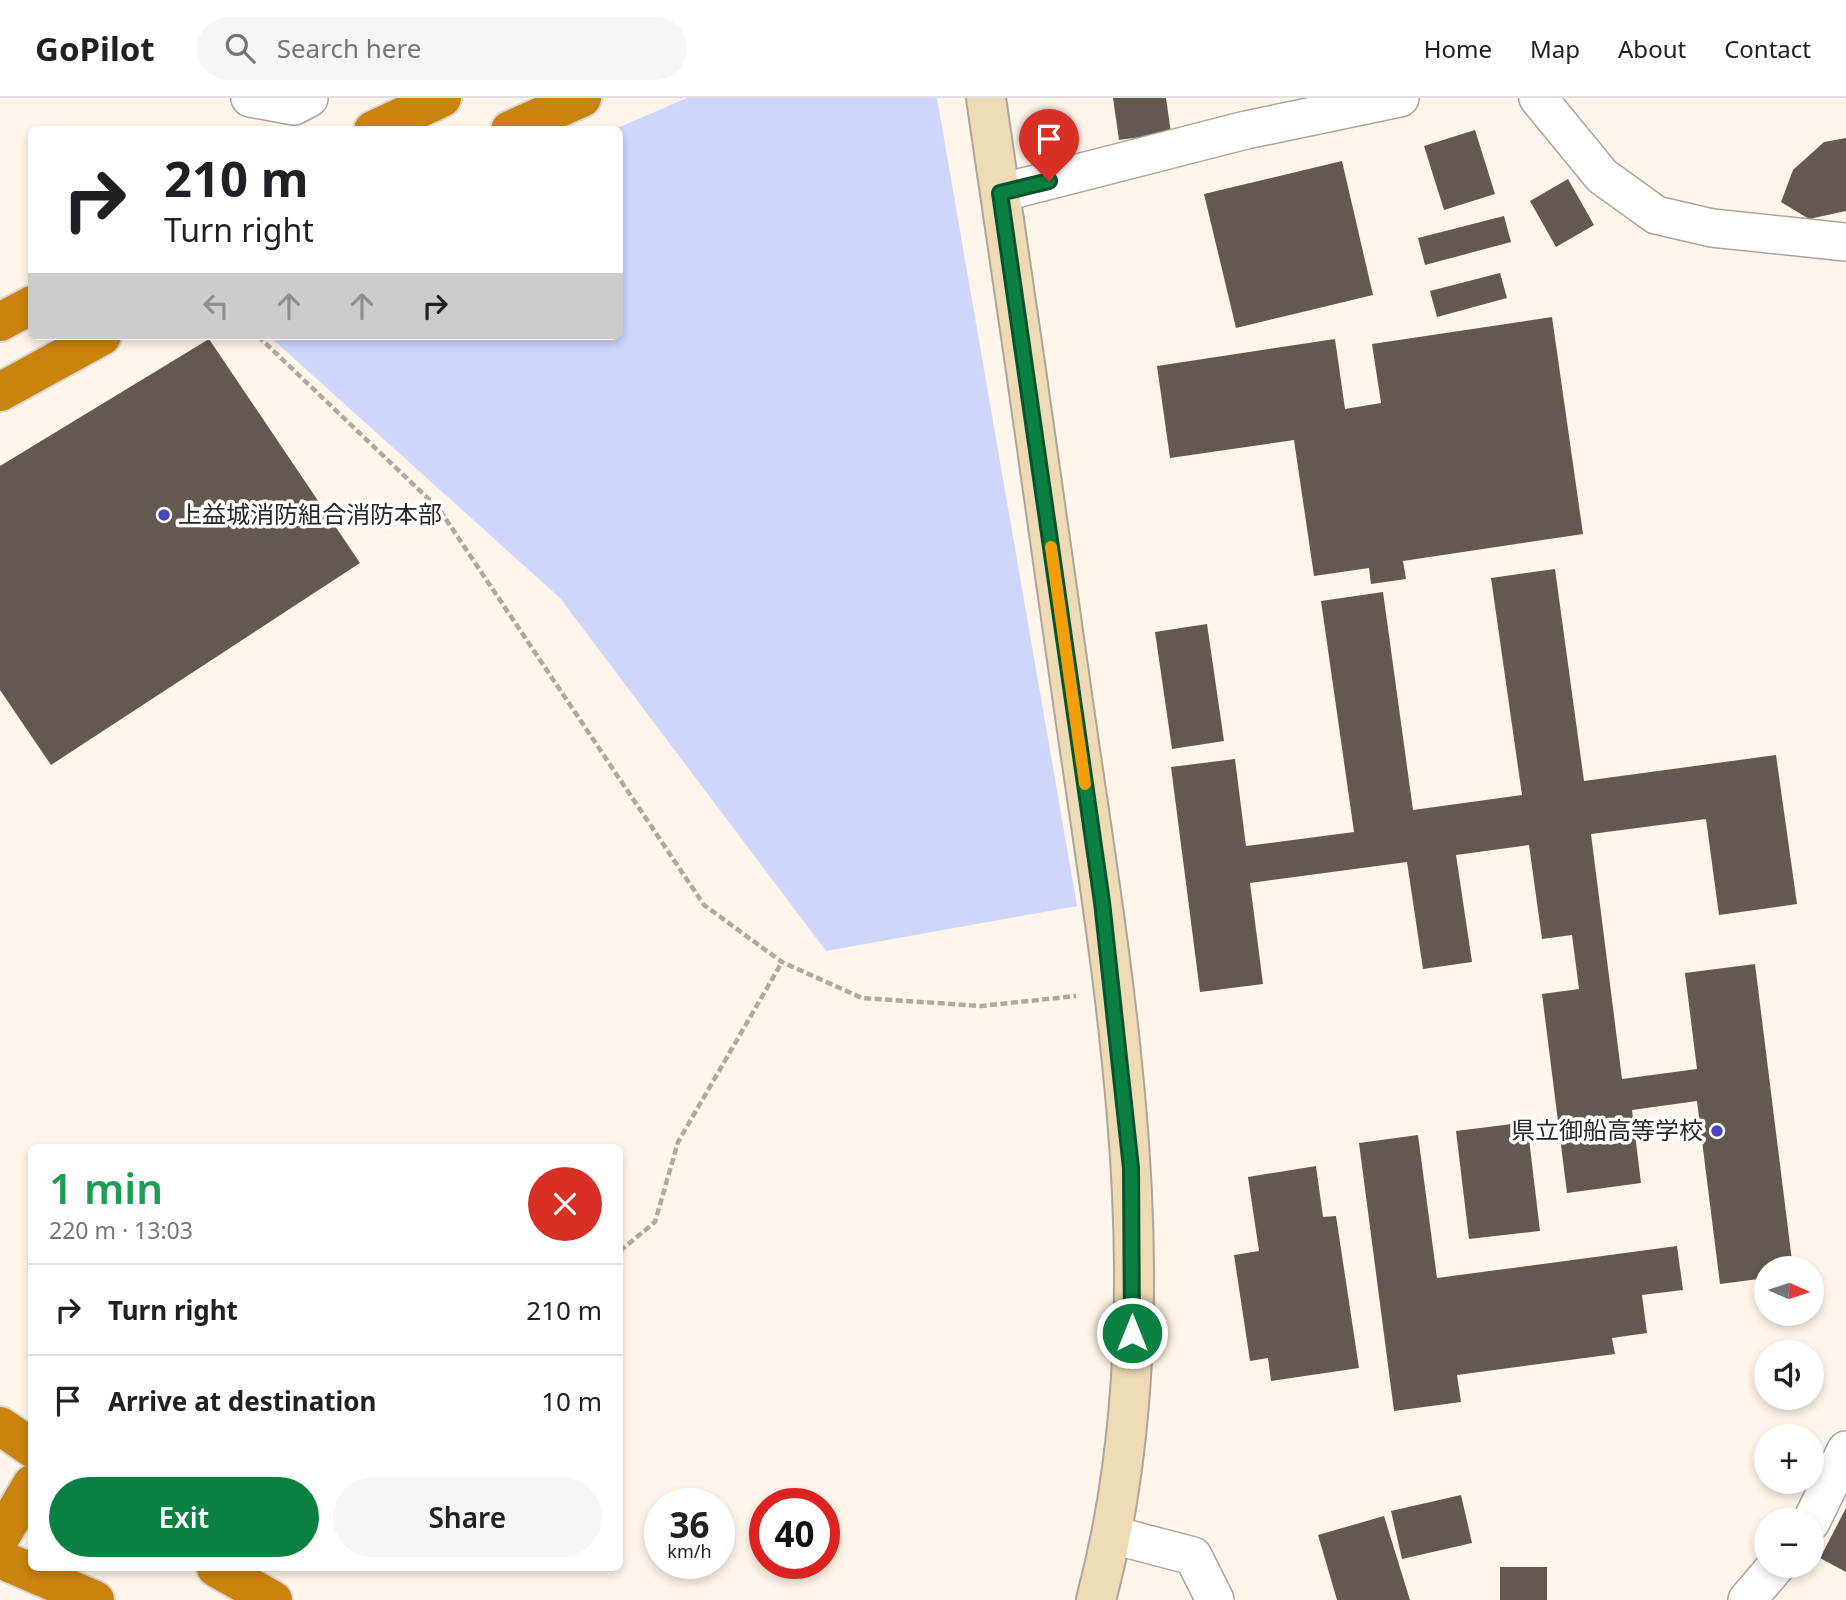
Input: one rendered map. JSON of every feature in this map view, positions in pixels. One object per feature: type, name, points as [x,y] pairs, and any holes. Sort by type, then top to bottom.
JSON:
[{"type":"highway","points":[[382,126],[442,98]]},
{"type":"highway","points":[[519,126],[582,98]]},
{"type":"highway","points":[[0,322],[28,306]]},
{"type":"highway","points":[[0,391],[95,340]]},
{"type":"highway","points":[[0,1426],[28,1445]]},
{"type":"highway","points":[[0,1538],[28,1491]]},
{"type":"highway","points":[[0,1559],[95,1600]]},
{"type":"highway","points":[[221,1571],[273,1600]]},
{"type":"street","points":[[250,98],[303,111]]},
{"type":"street","points":[[986,98],[1102,902],[1131,1168],[1132,1360],[1113,1535],[1096,1600]]},
{"type":"street","points":[[1000,193],[1246,130],[1399,98]]},
{"type":"street","points":[[1538,98],[1602,176],[1656,215],[1713,228],[1839,237]]},
{"type":"street","points":[[1818,1508],[1846,1450]]},
{"type":"street","points":[[1113,1535],[1194,1556],[1215,1600]]},
{"type":"street","points":[[1746,1600],[1765,1578]]},
{"type":"path","points":[[262,340],[439,509],[704,905],[782,962],[862,999],[981,1006],[1112,992]]},
{"type":"path","points":[[623,1249],[655,1222],[678,1142],[782,962]]},
{"type":"shaded area","points":[[687,98],[937,98],[1077,906],[826,951],[560,598],[273,340],[623,340],[622,126]]},
{"type":"building","points":[[1113,98],[1166,98],[1171,133],[1119,140]]},
{"type":"building","points":[[1475,130],[1495,194],[1444,210],[1424,146]]},
{"type":"building","points":[[1846,138],[1846,211],[1809,219],[1781,202],[1793,170],[1824,142]]},
{"type":"building","points":[[1342,161],[1373,295],[1236,328],[1204,194]]},
{"type":"building","points":[[1568,179],[1594,225],[1556,247],[1530,201]]},
{"type":"building","points":[[1504,216],[1511,242],[1425,265],[1418,238]]},
{"type":"building","points":[[1500,273],[1507,298],[1437,317],[1430,291]]},
{"type":"building","points":[[1552,317],[1583,534],[1403,561],[1406,579],[1371,584],[1369,568],[1314,576],[1294,440],[1170,458],[1157,366],[1335,339],[1345,409],[1381,403],[1372,344]]},
{"type":"building","name":"上益城消防組合消防本部","points":[[210,340],[360,563],[51,765],[0,690],[0,466]]},
{"type":"building","points":[[1555,569],[1584,781],[1776,755],[1797,904],[1719,915],[1706,819],[1591,834],[1622,1079],[1697,1069],[1685,973],[1755,964],[1791,1256],[1754,1256],[1754,1280],[1720,1284],[1697,1101],[1632,1110],[1641,1183],[1567,1193],[1542,994],[1579,989],[1572,935],[1542,939],[1529,845],[1456,855],[1472,962],[1423,969],[1407,862],[1250,883],[1263,984],[1200,992],[1171,767],[1235,759],[1246,846],[1354,832],[1321,601],[1383,592],[1413,810],[1522,795],[1491,578]]},
{"type":"building","points":[[1207,624],[1224,741],[1172,749],[1155,632]]},
{"type":"building","points":[[1527,1122],[1540,1231],[1469,1239],[1456,1131]]},
{"type":"building","points":[[1418,1135],[1437,1278],[1677,1246],[1683,1290],[1642,1295],[1647,1333],[1612,1338],[1615,1354],[1457,1375],[1461,1402],[1394,1411],[1359,1143]]},
{"type":"building","points":[[1316,1166],[1323,1217],[1336,1216],[1359,1368],[1271,1381],[1268,1358],[1250,1361],[1234,1255],[1259,1251],[1248,1177]]},
{"type":"building","points":[[1461,1495],[1472,1543],[1402,1559],[1391,1511]]},
{"type":"building","points":[[1846,1508],[1846,1572],[1824,1560],[1824,1550]]},
{"type":"building","points":[[1384,1516],[1410,1600],[1337,1600],[1318,1535]]},
{"type":"building","points":[[1500,1567],[1547,1567],[1547,1600],[1500,1600]]},
{"type":"slow traffic","points":[[1051,547],[1085,784]]},
{"type":"place","name":"上益城消防組合消防本部","points":[[164,515]]},
{"type":"place","name":"県立御船高等学校","points":[[1717,1131]]},
{"type":"route","points":[[1049,181],[1000,193],[1102,902],[1131,1168],[1132,1333]]}]
